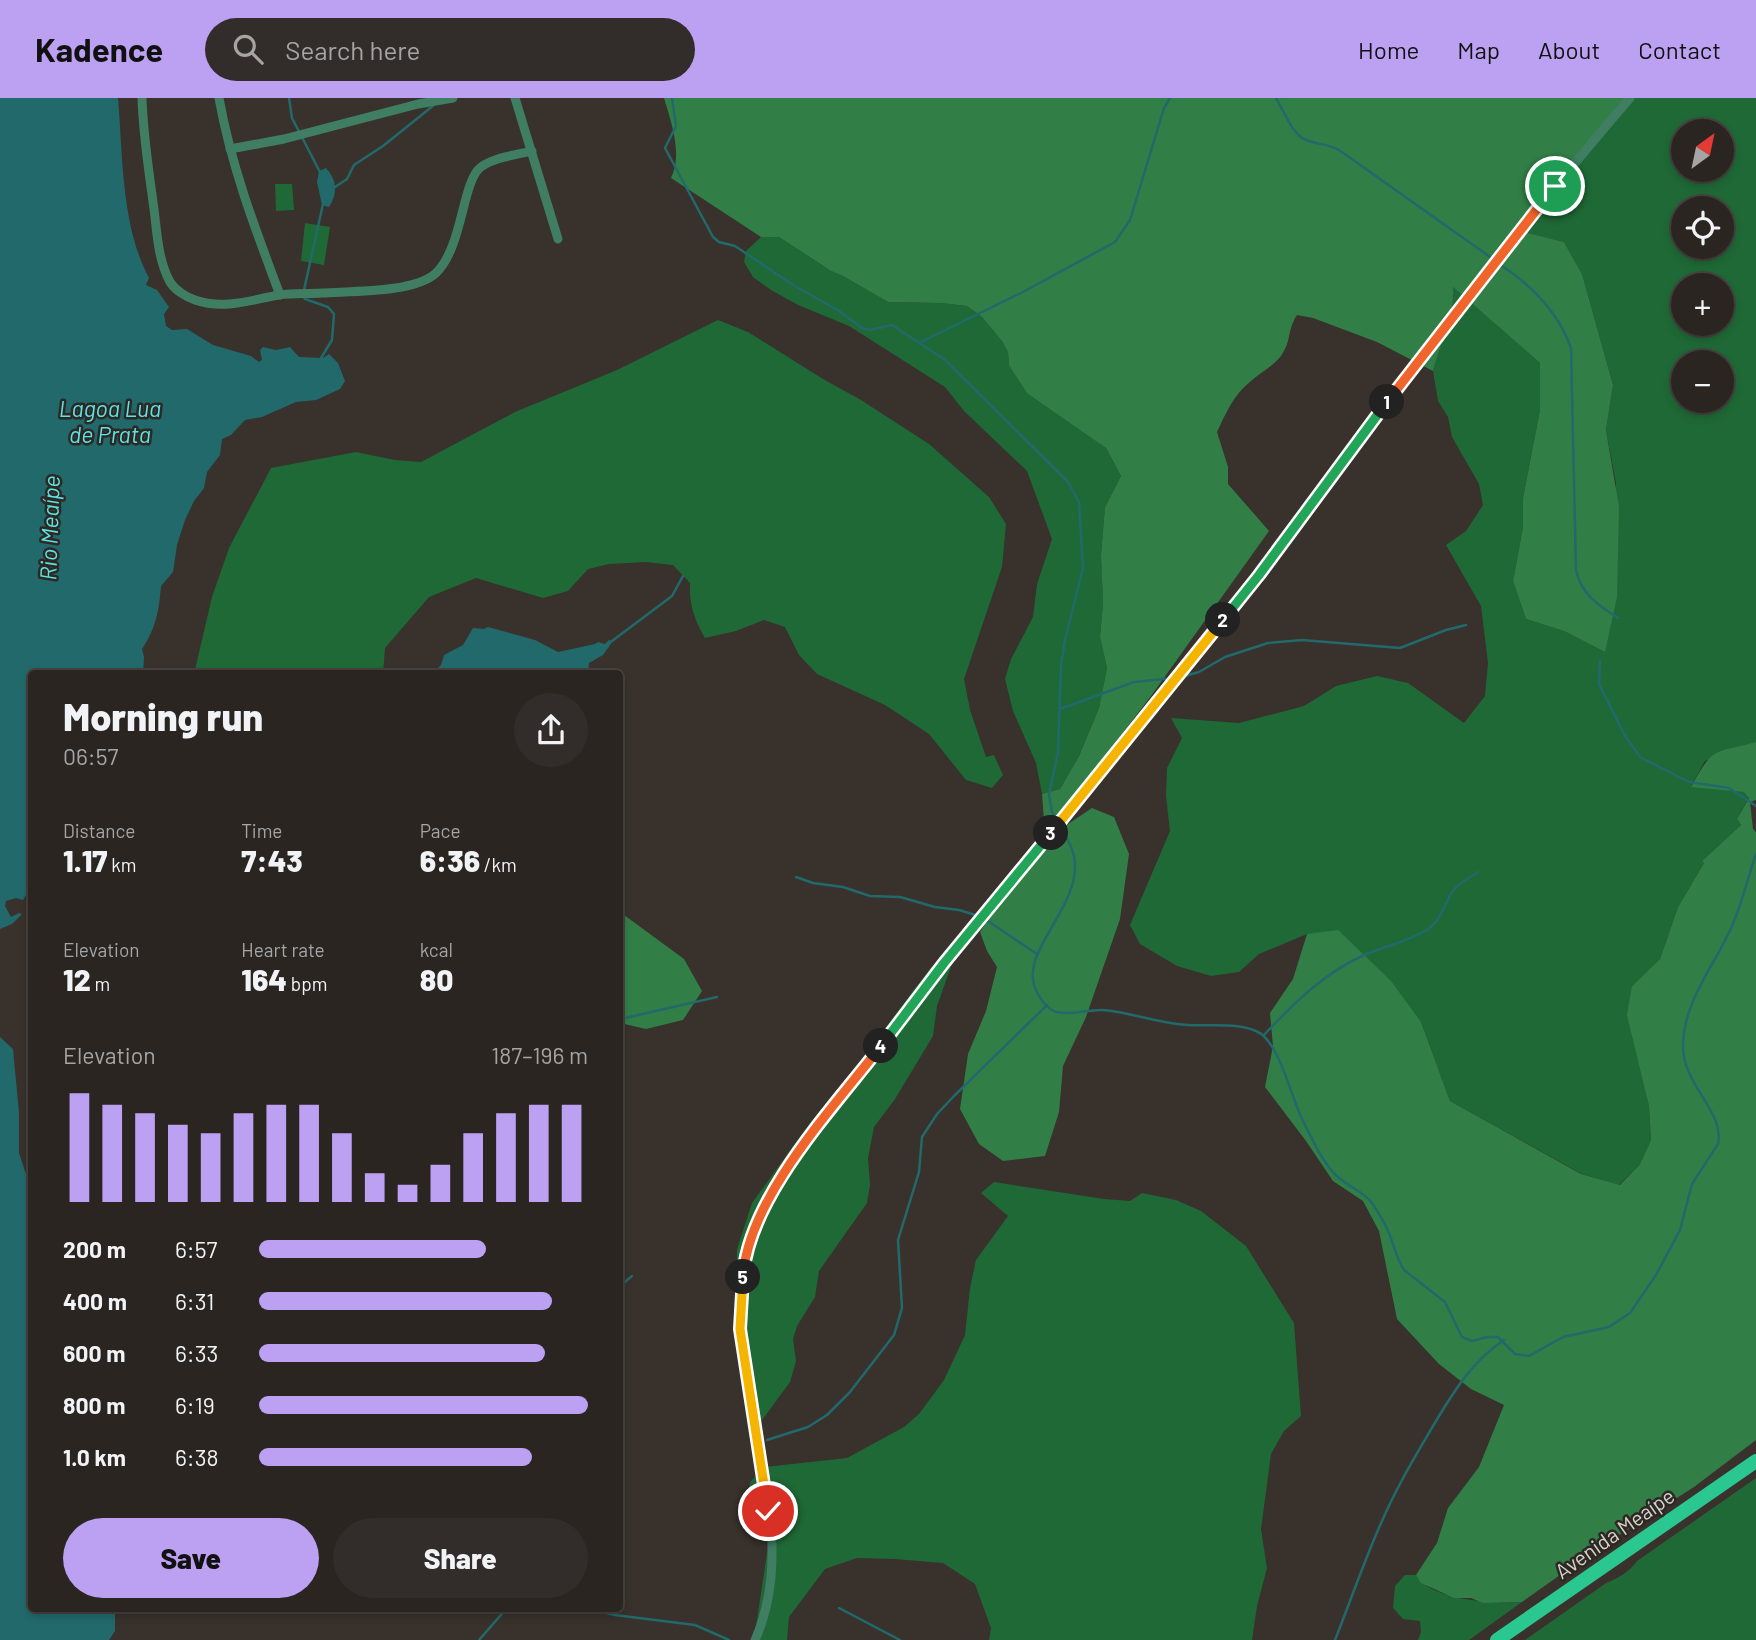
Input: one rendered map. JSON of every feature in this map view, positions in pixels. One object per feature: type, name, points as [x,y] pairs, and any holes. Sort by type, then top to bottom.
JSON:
[{"type":"main road","name":"Avenida Meaípe","points":[[1497,1640],[1756,1461]]},
{"type":"street","points":[[142,98],[161,260],[171,284],[181,293],[210,303],[239,304],[280,295],[401,286],[429,278],[437,272],[450,253],[458,234],[471,182],[478,169],[499,159],[532,151]]},
{"type":"street","points":[[219,98],[230,149],[280,295]]},
{"type":"street","points":[[230,149],[334,127],[418,101],[453,98]]},
{"type":"street","points":[[515,98],[558,239]]},
{"type":"street","points":[[755,1640],[764,1621],[772,1576],[768,1511],[740,1329],[743,1277],[757,1222],[783,1172],[944,963],[1259,575],[1412,367],[1555,186],[1630,98]]},
{"type":"green space","points":[[664,98],[1634,98],[1524,232],[1564,242],[1582,274],[1613,385],[1606,430],[1619,507],[1617,597],[1605,652],[1564,631],[1526,619],[1513,581],[1523,527],[1523,498],[1540,410],[1540,363],[1453,287],[1449,318],[1433,371],[1377,342],[1313,318],[1297,315],[1281,356],[1245,386],[1231,404],[1217,432],[1228,467],[1228,484],[1269,531],[1151,696],[1046,833],[1065,826],[1092,808],[1114,817],[1129,854],[1120,919],[1086,1017],[1063,1066],[1059,1112],[1045,1156],[1003,1161],[979,1144],[960,1109],[968,1054],[986,1011],[997,967],[980,932],[1045,834],[1042,794],[1060,789],[1079,756],[1099,708],[1107,668],[1100,637],[1103,603],[1101,555],[1105,507],[1121,476],[1106,448],[1027,393],[1009,365],[1008,352],[1002,341],[982,317],[967,306],[888,302],[831,271],[779,237],[761,237],[671,178],[676,148]]},
{"type":"green space","points":[[1634,98],[1756,98],[1756,742],[1705,761],[1691,786],[1745,792],[1749,797],[1737,819],[1741,825],[1702,861],[1704,863],[1678,907],[1660,959],[1632,986],[1640,1065],[1649,1106],[1651,1140],[1640,1164],[1619,1185],[1582,1174],[1450,1101],[1421,1022],[1307,934],[1259,954],[1239,972],[1211,976],[1177,966],[1140,944],[1130,925],[1170,831],[1166,796],[1167,768],[1182,738],[1171,718],[1239,723],[1304,706],[1336,686],[1377,676],[1408,683],[1464,723],[1485,696],[1488,663],[1481,606],[1446,545],[1466,531],[1483,505],[1479,484],[1452,437],[1448,417],[1438,401],[1433,371],[1452,286],[1540,363],[1540,410],[1523,498],[1523,527],[1513,581],[1526,619],[1564,631],[1605,652],[1616,483],[1606,430],[1613,385],[1582,274],[1564,242],[1523,232]]},
{"type":"green space","points":[[275,184],[292,184],[294,210],[276,211]]},
{"type":"green space","points":[[305,223],[330,227],[324,265],[301,261]]},
{"type":"green space","points":[[761,237],[779,237],[831,271],[888,302],[967,306],[982,317],[1002,341],[1008,352],[1009,365],[1073,423],[1106,448],[1121,476],[1105,507],[1101,555],[1103,603],[1100,637],[1107,668],[1099,708],[1079,756],[1060,789],[1042,794],[1036,763],[1013,711],[1005,679],[1011,659],[1033,617],[1037,584],[1052,539],[1027,471],[964,411],[945,387],[849,326],[798,305],[753,277],[744,262],[746,251]]},
{"type":"green space","points":[[718,320],[748,332],[929,444],[989,497],[1006,524],[1002,567],[964,679],[970,710],[986,757],[994,755],[1003,775],[992,788],[966,780],[929,734],[885,705],[817,674],[799,655],[785,627],[764,620],[736,631],[705,638],[693,611],[690,583],[673,565],[646,562],[609,564],[588,569],[568,591],[543,598],[476,578],[429,597],[385,648],[383,670],[195,670],[212,597],[229,548],[271,468],[356,452],[421,462],[515,412],[617,370]]},
{"type":"green space","points":[[1756,742],[1756,800],[1750,802],[1753,829],[1756,832],[1756,1440],[1694,1487],[1597,1549],[1522,1602],[1483,1603],[1471,1598],[1454,1598],[1421,1583],[1416,1575],[1437,1543],[1448,1508],[1479,1467],[1504,1405],[1471,1389],[1439,1364],[1397,1319],[1379,1231],[1363,1201],[1333,1181],[1265,1087],[1273,1046],[1270,1013],[1293,979],[1307,934],[1338,930],[1391,981],[1421,1022],[1450,1101],[1581,1174],[1620,1185],[1640,1164],[1651,1140],[1649,1106],[1627,1015],[1632,986],[1660,959],[1678,907],[1704,863],[1702,861],[1741,825],[1737,819],[1749,798],[1744,792],[1691,787],[1710,757],[1723,750]]},
{"type":"green space","points":[[623,914],[684,959],[702,991],[683,1020],[646,1029],[623,1024]]},
{"type":"green space","points":[[953,961],[937,1006],[933,1036],[895,1099],[874,1127],[868,1158],[870,1185],[867,1203],[819,1271],[815,1297],[797,1326],[793,1339],[796,1361],[790,1382],[760,1423],[742,1359],[736,1305],[737,1249],[752,1203],[810,1123],[932,966]]},
{"type":"green space","points":[[994,1182],[1130,1201],[1142,1193],[1176,1200],[1201,1211],[1246,1246],[1294,1323],[1301,1416],[1284,1431],[1271,1454],[1261,1529],[1267,1568],[1252,1640],[989,1640],[991,1628],[975,1584],[943,1563],[857,1558],[825,1569],[789,1617],[787,1640],[754,1640],[769,1540],[748,1496],[750,1482],[765,1467],[847,1458],[904,1427],[919,1414],[944,1380],[965,1335],[976,1260],[1008,1216],[981,1193]]},
{"type":"green space","points":[[1756,1478],[1756,1640],[1525,1640],[1623,1574],[1637,1561]]},
{"type":"green space","points":[[1405,1575],[1416,1575],[1424,1584],[1435,1590],[1464,1599],[1522,1602],[1469,1640],[1418,1640],[1421,1632],[1420,1621],[1403,1619],[1393,1608],[1395,1586]]},
{"type":"water","name":"Lagoa Lua de Prata","points":[[0,98],[118,98],[128,213],[133,236],[149,278],[146,285],[157,290],[169,307],[164,314],[166,326],[172,330],[187,329],[213,345],[251,356],[259,362],[262,360],[260,350],[263,347],[276,350],[290,347],[299,357],[323,358],[329,354],[338,363],[345,381],[340,389],[316,400],[296,402],[262,417],[245,420],[231,435],[222,439],[220,455],[207,472],[204,488],[185,520],[177,545],[173,572],[161,586],[156,619],[142,649],[143,670],[28,670],[28,895],[23,900],[16,898],[6,901],[5,906],[11,917],[22,914],[12,924],[0,929]]},
{"type":"water","points":[[326,168],[335,187],[329,207],[322,205],[317,182],[319,171]]},
{"type":"water","points":[[488,627],[535,640],[558,652],[613,641],[603,655],[589,663],[588,670],[436,670],[444,655],[463,645],[473,628]]},
{"type":"water","points":[[0,1037],[13,1049],[19,1113],[19,1153],[28,1180],[28,1612],[115,1612],[115,1631],[109,1640],[0,1640]]},
{"type":"waterway","points":[[289,98],[292,118],[321,174]]},
{"type":"waterway","points":[[672,98],[676,126],[665,148],[713,237],[719,242],[735,246],[862,328],[870,330],[892,325],[944,359],[1068,482],[1079,502],[1083,568],[1061,665],[1058,752],[1049,795],[1057,822]]},
{"type":"waterway","points":[[921,342],[1021,293],[1115,242],[1130,220],[1164,108],[1170,98]]},
{"type":"waterway","points":[[1276,98],[1292,128],[1301,137],[1339,150],[1493,259]]},
{"type":"waterway","points":[[335,187],[347,179],[354,165],[383,146],[434,105]]},
{"type":"waterway","points":[[304,290],[323,204]]},
{"type":"waterway","points":[[1498,263],[1521,280],[1551,310],[1571,348],[1576,570],[1586,592],[1618,618]]},
{"type":"waterway","points":[[303,296],[328,307],[334,314],[332,340],[321,358]]},
{"type":"waterway","points":[[612,641],[672,596],[683,576]]},
{"type":"waterway","points":[[1181,677],[1199,672],[1225,657],[1268,643],[1302,640],[1400,648],[1466,625]]},
{"type":"waterway","points":[[1600,661],[1599,684],[1624,734],[1640,757],[1689,782],[1729,788],[1756,806]]},
{"type":"waterway","points":[[1060,709],[1134,682],[1174,678]]},
{"type":"waterway","points":[[1060,827],[1073,852],[1074,875],[1069,894],[1034,963],[1033,978],[1038,994],[1046,1004],[1053,1011],[1062,1013],[1103,1010],[1177,1024],[1237,1026],[1264,1036],[1278,1057],[1302,1119],[1322,1158],[1338,1177],[1372,1203],[1386,1227],[1404,1270],[1445,1302],[1462,1337],[1472,1341],[1498,1337],[1515,1354],[1529,1356],[1563,1337],[1609,1327],[1630,1313],[1656,1275],[1680,1230],[1692,1184],[1718,1144],[1715,1120],[1689,1073],[1683,1045],[1685,1029],[1694,998],[1732,926],[1756,854]]},
{"type":"waterway","points":[[1264,1035],[1320,982],[1346,964],[1430,928],[1454,889],[1478,872]]},
{"type":"waterway","points":[[796,877],[870,896],[900,897],[982,917],[1037,954]]},
{"type":"waterway","points":[[623,1018],[717,997]]},
{"type":"waterway","points":[[767,1440],[808,1427],[827,1415],[850,1392],[894,1335],[902,1308],[898,1240],[919,1172],[922,1137],[937,1114],[1047,1005]]},
{"type":"waterway","points":[[623,1284],[632,1276]]},
{"type":"waterway","points":[[1335,1640],[1374,1540],[1409,1468],[1455,1390],[1482,1358],[1504,1340]]},
{"type":"waterway","points":[[839,1608],[900,1640]]},
{"type":"waterway","points":[[479,1640],[504,1612]]},
{"type":"waterway","points":[[603,1612],[695,1625],[729,1640]]},
{"type":"route","points":[[768,1511],[740,1329],[744,1265],[757,1222],[783,1172],[944,963],[1259,575],[1412,367],[1555,186]]},
{"type":"water label","name":"Rio Meaípe","points":[[50,528]]}]
